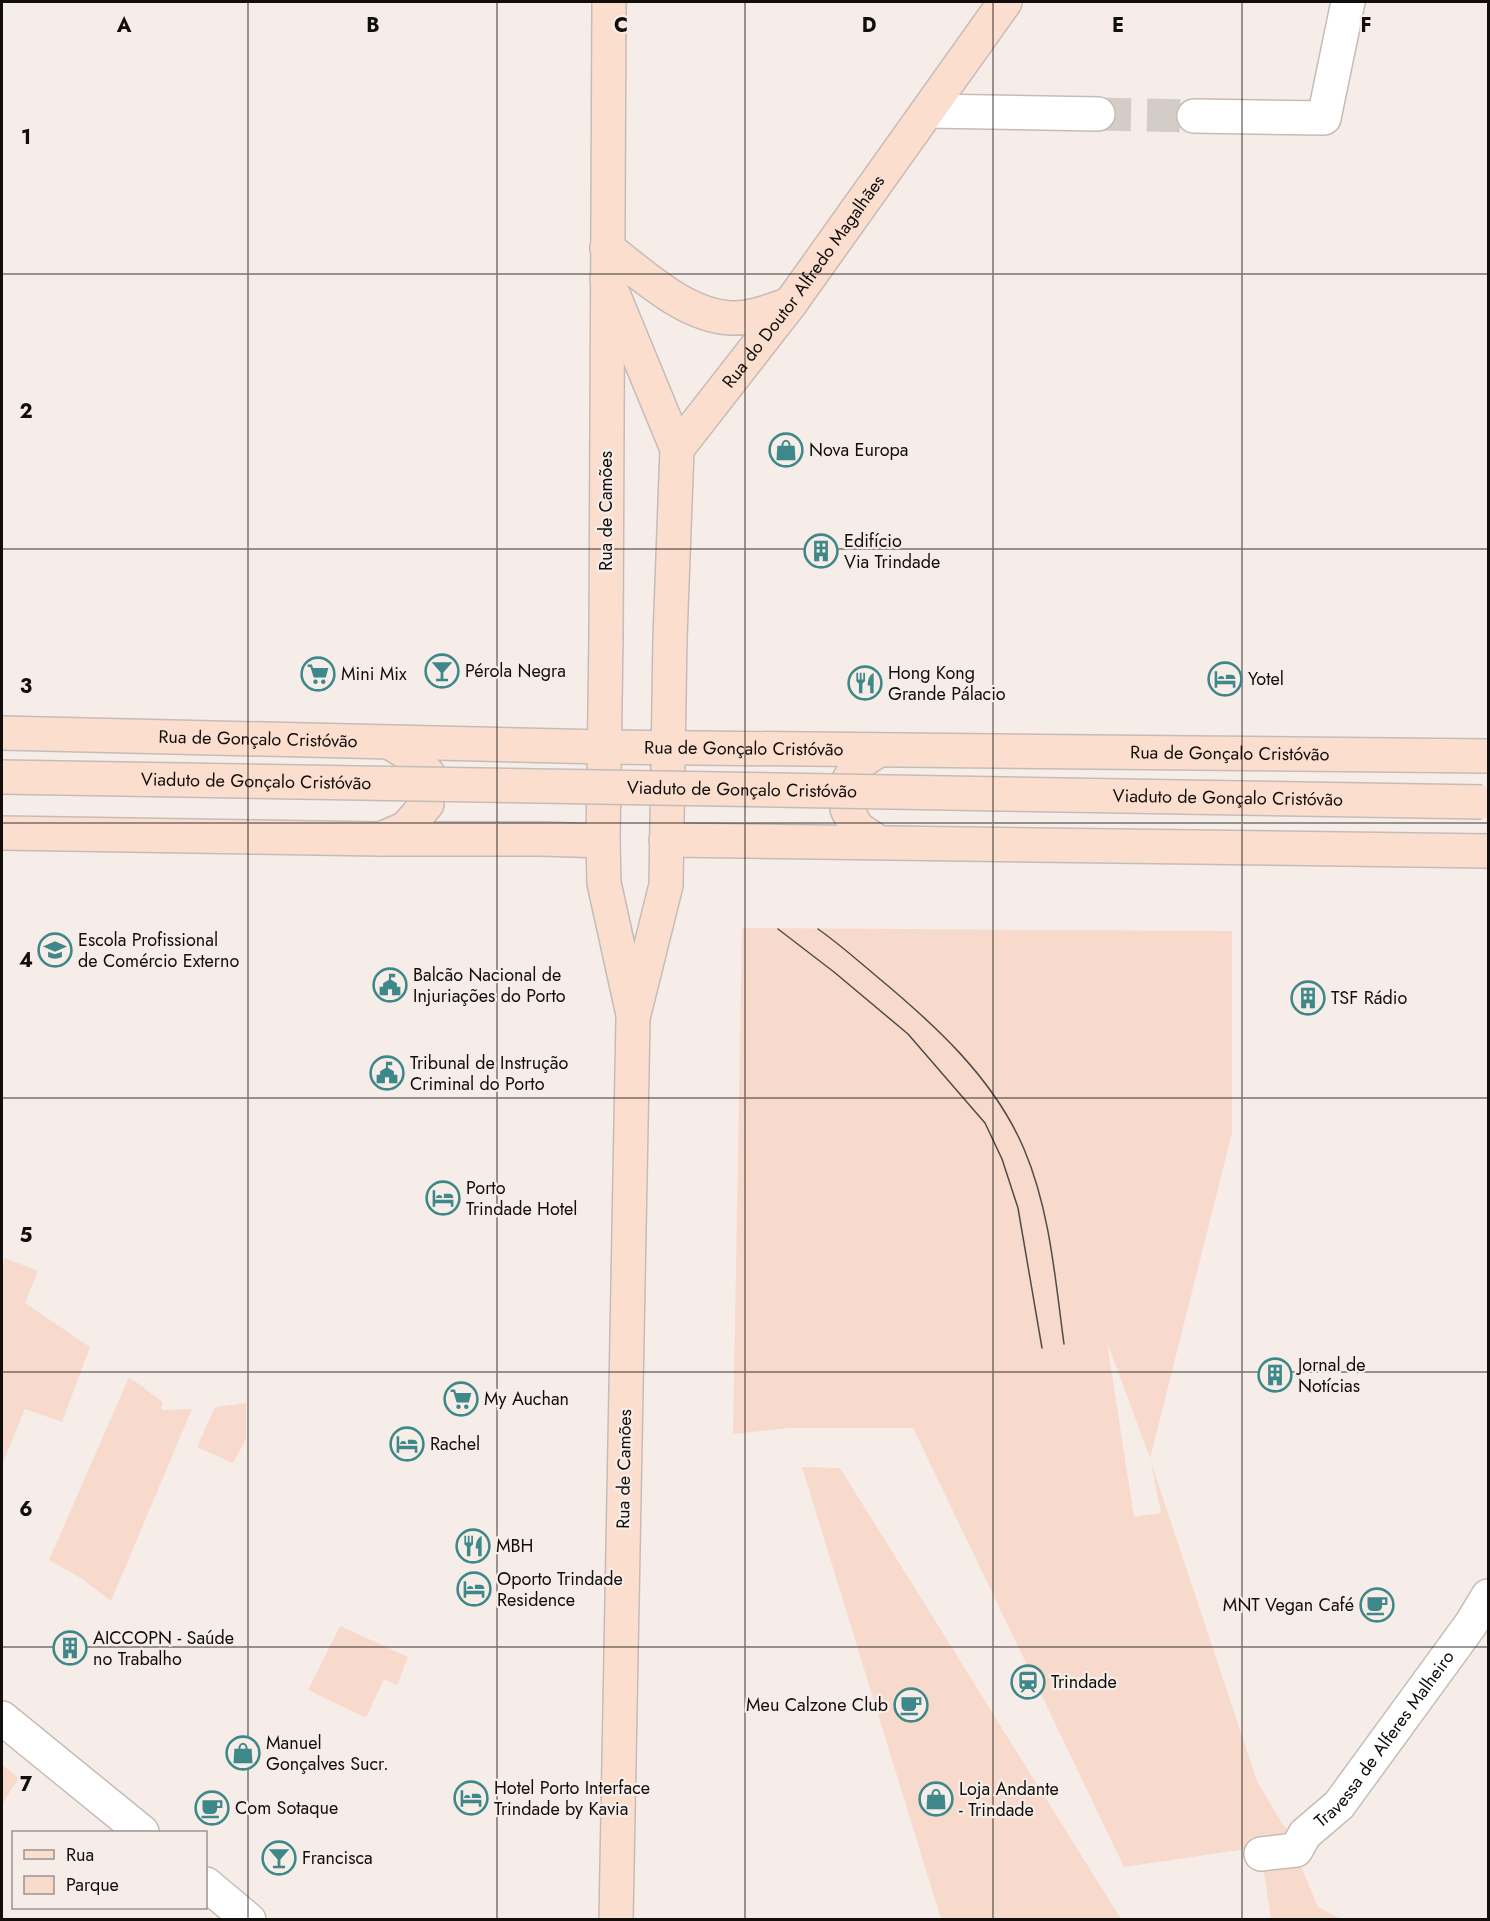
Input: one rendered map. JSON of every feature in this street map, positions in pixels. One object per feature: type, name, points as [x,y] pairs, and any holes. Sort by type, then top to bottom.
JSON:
[{"type":"main road","name":"Rua de Camões","points":[[609,2],[603,841],[604,883],[633,1018]]},
{"type":"main road","name":"Rua do Doutor Alfredo Magalhães","points":[[677,449],[790,304],[1005,2]]},
{"type":"main road","points":[[607,264],[702,314],[733,319],[790,304]]},
{"type":"main road","points":[[607,264],[677,449]]},
{"type":"main road","name":"Rua de Camões","points":[[616,1920],[633,1018],[666,885],[677,449]]},
{"type":"main road","name":"Rua de Gonçalo Cristóvão","points":[[2,733],[604,747],[1488,756]]},
{"type":"main road","points":[[381,839],[406,828],[427,804],[428,774],[412,756],[389,742]]},
{"type":"main road","points":[[878,842],[857,828],[847,809],[847,783],[860,763],[879,750]]},
{"type":"main road","name":"Viaduto de Gonçalo Cristóvão","points":[[2,777],[1486,802]]},
{"type":"main road","points":[[2,833],[603,841]]},
{"type":"main road","points":[[666,840],[1488,851]]},
{"type":"street","points":[[1194,116],[1323,118],[1348,2]]},
{"type":"street","points":[[928,111],[1098,114]]},
{"type":"street","name":"Travessa de Alferes Malheiro","points":[[1261,1854],[1296,1850],[1305,1834],[1339,1805],[1471,1624],[1488,1596]]},
{"type":"street","points":[[2,1718],[140,1831]]},
{"type":"street","points":[[207,1885],[249,1920]]},
{"type":"green space","points":[[742,928],[1232,931],[1232,1133],[1150,1459],[1107,1342],[1134,1517],[1161,1513],[1151,1461],[1257,1781],[1283,1825],[1290,1831],[1297,1857],[1318,1907],[1341,1919],[1271,1919],[1260,1847],[1124,1867],[913,1428],[789,1428],[733,1434]]},
{"type":"green space","points":[[5,1258],[38,1271],[25,1303],[90,1347],[62,1422],[25,1409],[2,1465],[2,1267]]},
{"type":"green space","points":[[129,1377],[163,1402],[161,1410],[192,1409],[111,1601],[82,1579],[49,1560]]},
{"type":"green space","points":[[246,1403],[246,1439],[233,1463],[197,1447],[215,1407]]},
{"type":"green space","points":[[802,1467],[840,1468],[1121,1919],[941,1919]]},
{"type":"green space","points":[[340,1626],[408,1657],[397,1685],[384,1679],[366,1718],[308,1690]]},
{"type":"green space","points":[[2,1765],[19,1778],[2,1804]]},
{"type":"tunnel","points":[[1098,114],[1194,116]]},
{"type":"tram line","points":[[778,929],[908,1034],[985,1123],[1002,1159],[1018,1208],[1042,1348]]},
{"type":"tram line","points":[[818,929],[897,993],[940,1032],[979,1075],[1011,1123],[1033,1172],[1046,1220],[1064,1344]]},
{"type":"place","name":"Nova Europa","points":[[786,450]]},
{"type":"place","name":"Edifício Via Trindade","points":[[821,551]]},
{"type":"place","name":"Pérola Negra","points":[[442,671]]},
{"type":"place","name":"Mini Mix","points":[[318,674]]},
{"type":"place","name":"Yotel","points":[[1225,679]]},
{"type":"place","name":"Hong Kong Grande Pálacio","points":[[865,683]]},
{"type":"place","name":"Escola Profissional de Comércio Externo","points":[[55,950]]},
{"type":"place","name":"Balcão Nacional de Injuriações do Porto","points":[[390,985]]},
{"type":"place","name":"TSF Rádio","points":[[1308,998]]},
{"type":"place","name":"Tribunal de Instrução Criminal do Porto","points":[[387,1073]]},
{"type":"place","name":"Porto Trindade Hotel","points":[[443,1198]]},
{"type":"place","name":"Jornal de Notícias","points":[[1275,1375]]},
{"type":"place","name":"My Auchan","points":[[461,1399]]},
{"type":"place","name":"Rachel","points":[[407,1444]]},
{"type":"place","name":"MBH","points":[[473,1546]]},
{"type":"place","name":"Oporto Trindade Residence","points":[[474,1589]]},
{"type":"place","name":"MNT Vegan Café","points":[[1377,1605]]},
{"type":"place","name":"AICCOPN - Saúde no Trabalho","points":[[70,1648]]},
{"type":"place","name":"Trindade","points":[[1028,1682]]},
{"type":"place","name":"Meu Calzone Club","points":[[911,1705]]},
{"type":"place","name":"Manuel Gonçalves Sucr.","points":[[243,1753]]},
{"type":"place","name":"Hotel Porto Interface Trindade by Kavia","points":[[471,1798]]},
{"type":"place","name":"Loja Andante - Trindade","points":[[936,1799]]},
{"type":"place","name":"Com Sotaque","points":[[212,1808]]},
{"type":"place","name":"Francisca","points":[[279,1858]]}]
